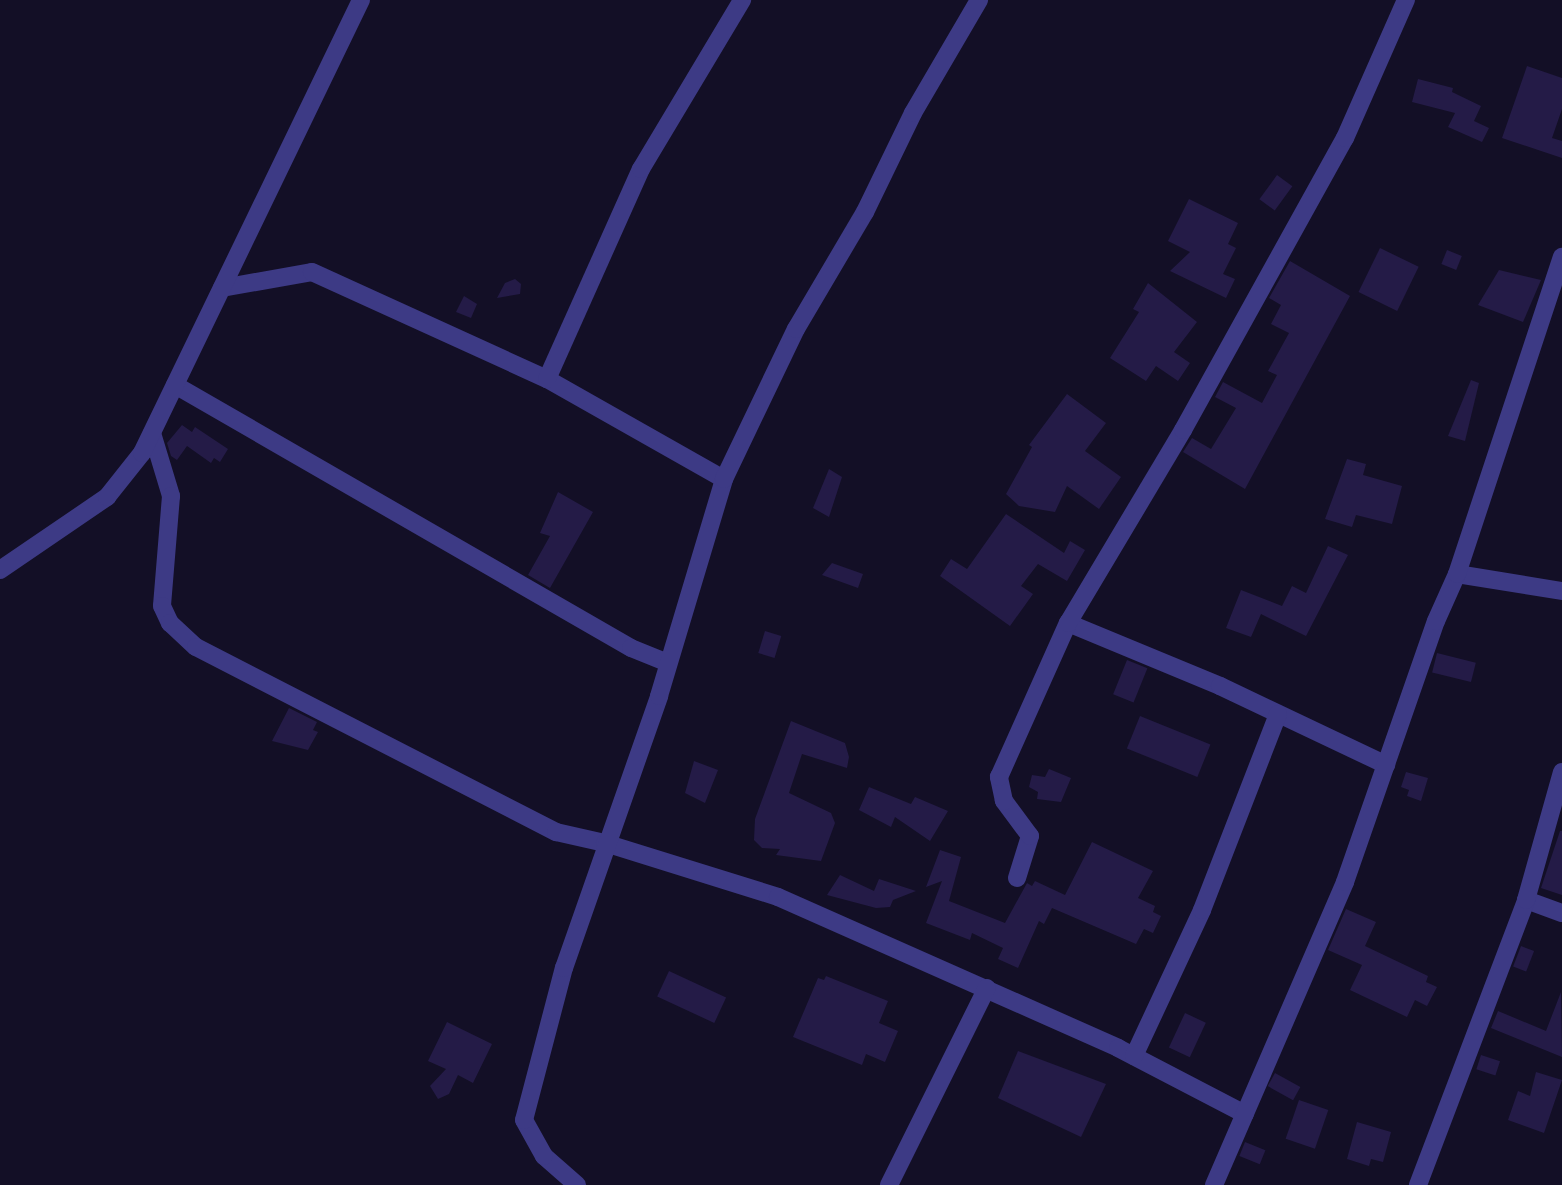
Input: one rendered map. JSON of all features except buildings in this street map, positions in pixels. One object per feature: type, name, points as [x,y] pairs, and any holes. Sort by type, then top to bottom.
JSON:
[{"type":"street","points":[[0,570],[107,497],[142,453],[361,0]]},
{"type":"street","points":[[547,379],[641,169],[742,0]]},
{"type":"street","points":[[577,1185],[544,1156],[524,1120],[564,968],[668,663],[724,479],[796,329],[865,212],[913,113],[979,0]]},
{"type":"street","points":[[1017,878],[1030,836],[1004,801],[999,777],[1068,623],[1189,418],[1339,150],[1406,0]]},
{"type":"street","points":[[1214,1185],[1345,882],[1436,621],[1457,574],[1562,257]]},
{"type":"street","points":[[222,288],[312,272],[547,379],[724,479]]},
{"type":"street","points":[[175,386],[631,648],[668,663]]},
{"type":"street","points":[[152,433],[171,496],[162,606],[170,623],[187,639],[556,832],[605,843],[778,897],[987,988],[1134,1056],[1245,1114]]},
{"type":"street","points":[[1457,574],[1562,591]]},
{"type":"street","points":[[1068,623],[1278,714],[1386,765]]},
{"type":"street","points":[[1134,1056],[1202,910],[1278,714]]},
{"type":"street","points":[[1418,1185],[1526,900],[1562,772]]},
{"type":"street","points":[[1526,900],[1562,913]]},
{"type":"street","points":[[889,1185],[987,988]]}]
